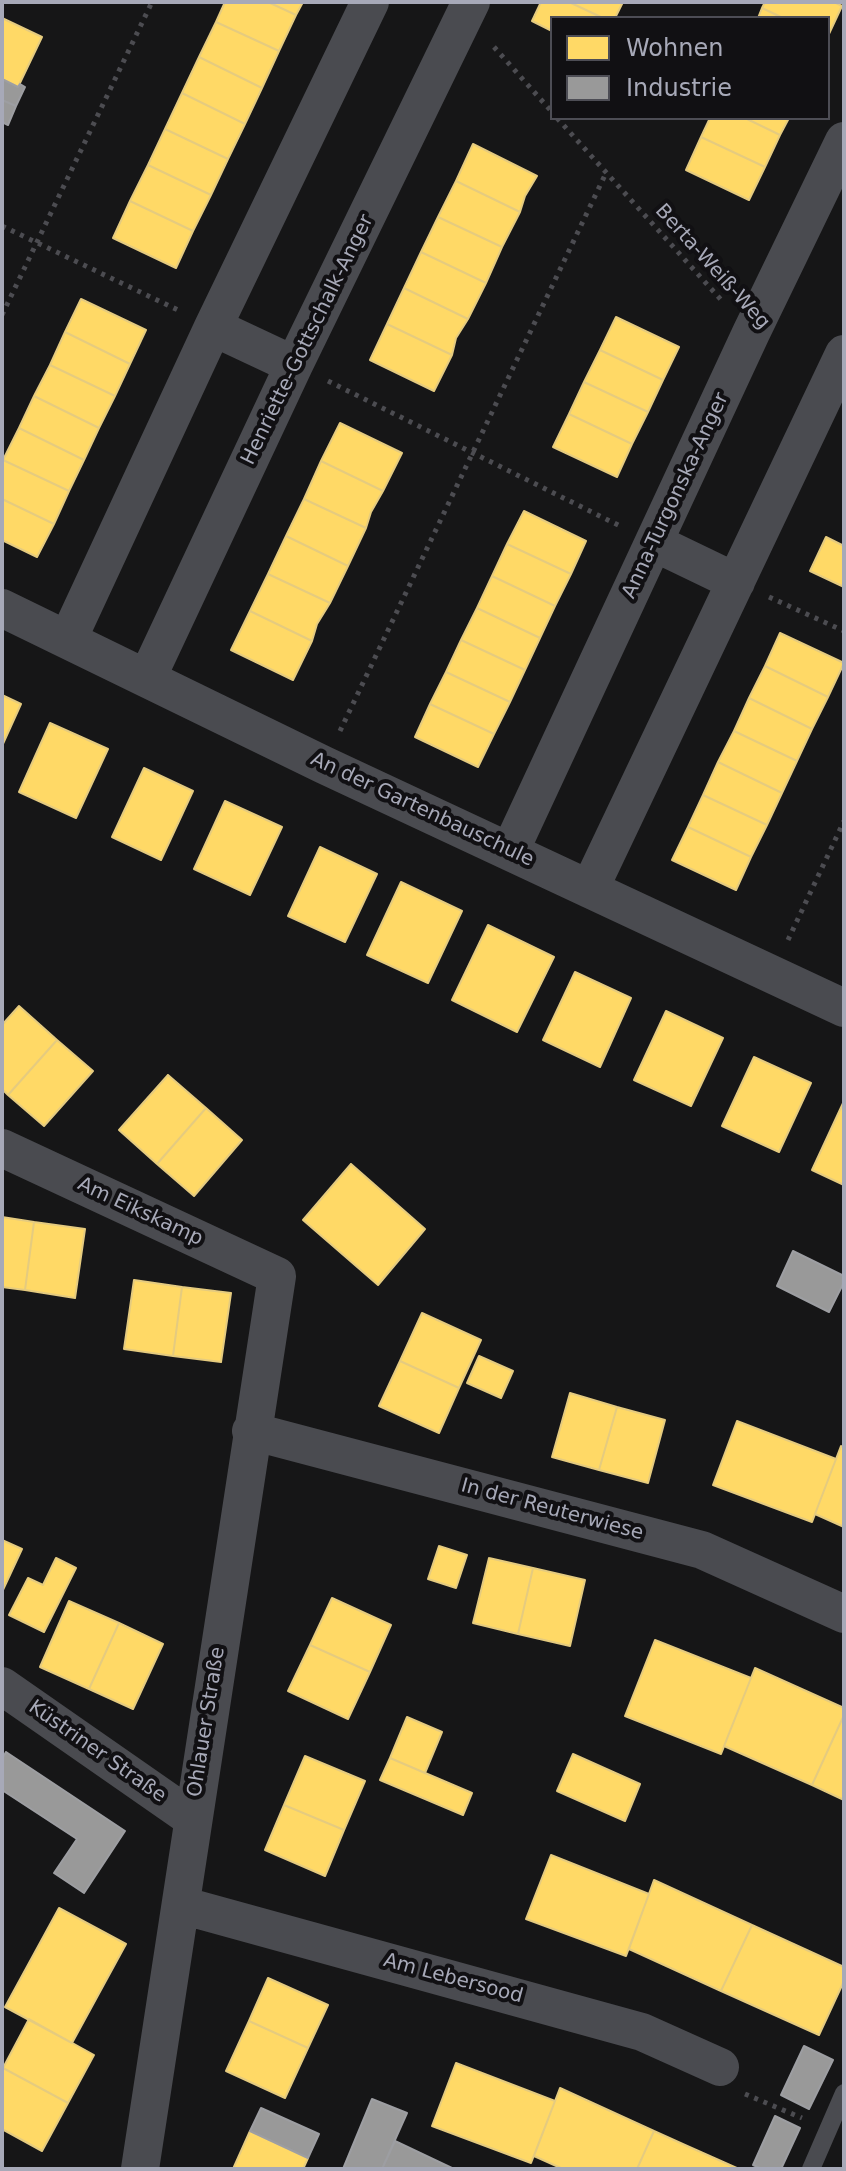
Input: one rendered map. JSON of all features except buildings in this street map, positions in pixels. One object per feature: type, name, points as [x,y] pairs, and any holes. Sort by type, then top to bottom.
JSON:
[{"type":"street","points":[[68,639],[213,327],[370,2]]},
{"type":"street","name":"Henriette-Gottschalk-Anger","points":[[147,678],[294,365],[468,8]]},
{"type":"street","name":"Anna-Turgonska-Anger","points":[[510,851],[751,333],[844,141]]},
{"type":"street","points":[[213,327],[294,365]]},
{"type":"street","points":[[590,888],[844,354]]},
{"type":"street","points":[[655,543],[736,582]]},
{"type":"street","name":"An der Gartenbauschule","points":[[2,608],[324,765],[844,1008]]},
{"type":"street","name":"Am Eikskamp","points":[[2,1148],[277,1276]]},
{"type":"street","name":"Ohlauer Straße","points":[[140,2169],[277,1276]]},
{"type":"street","name":"In der Reuterwiese","points":[[251,1431],[702,1550],[844,1614]]},
{"type":"street","name":"Küstriner Straße","points":[[2,1686],[193,1819]]},
{"type":"street","name":"Am Lebersood","points":[[181,1905],[642,2032],[720,2067]]},
{"type":"lane","points":[[811,2169],[844,2093]]},
{"type":"path","points":[[2,315],[152,2]]},
{"type":"path","points":[[468,8],[550,110]]},
{"type":"path","name":"Berta-Weiß-Weg","points":[[559,120],[751,333]]},
{"type":"path","points":[[324,765],[606,173]]},
{"type":"path","points":[[2,226],[213,327]]},
{"type":"path","points":[[294,365],[655,543]]},
{"type":"path","points":[[736,582],[844,631]]},
{"type":"path","points":[[772,973],[844,821]]},
{"type":"path","points":[[761,2100],[804,2119]]}]
